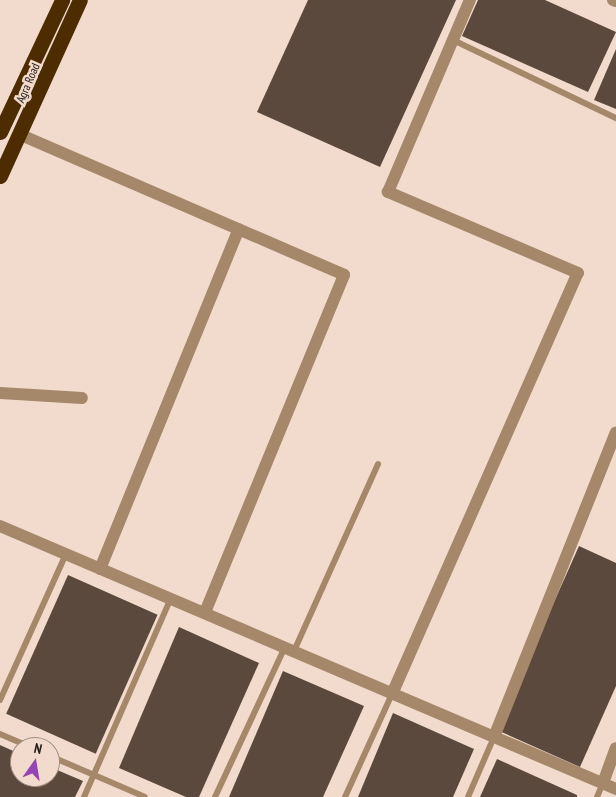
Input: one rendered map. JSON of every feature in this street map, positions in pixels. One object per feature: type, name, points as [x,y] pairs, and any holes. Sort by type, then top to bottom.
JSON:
[{"type":"highway","points":[[0,132],[62,0]]},
{"type":"highway","name":"Agra Road","points":[[0,176],[21,135],[80,0]]},
{"type":"street","points":[[392,694],[578,273],[388,192],[470,0]]},
{"type":"street","points":[[21,135],[240,228],[344,275],[205,612]]},
{"type":"street","points":[[100,569],[240,228]]},
{"type":"street","points":[[0,393],[82,398]]},
{"type":"street","points":[[494,737],[616,432]]},
{"type":"street","points":[[0,526],[616,789]]},
{"type":"street","points":[[602,783],[616,748]]},
{"type":"lane","points":[[453,40],[616,118]]},
{"type":"lane","points":[[215,797],[378,464]]},
{"type":"lane","points":[[0,700],[66,554]]},
{"type":"lane","points":[[84,797],[171,598]]},
{"type":"lane","points":[[345,797],[392,694]]},
{"type":"lane","points":[[468,797],[494,737]]},
{"type":"lane","points":[[60,760],[145,797]]},
{"type":"lane","points":[[597,797],[602,783]]},
{"type":"building","points":[[308,0],[456,0],[380,167],[257,112]]},
{"type":"building","points":[[478,0],[545,0],[616,32],[588,92],[462,36]]},
{"type":"building","points":[[616,49],[616,109],[594,100]]},
{"type":"building","points":[[579,546],[616,563],[616,686],[580,767],[497,730]]},
{"type":"building","points":[[68,575],[158,615],[96,754],[6,714]]},
{"type":"building","points":[[179,627],[259,663],[199,797],[186,797],[119,768]]},
{"type":"building","points":[[283,671],[364,706],[323,797],[229,797]]},
{"type":"building","points":[[393,713],[474,749],[453,797],[358,797]]},
{"type":"building","points":[[0,745],[10,750],[10,787],[60,787],[60,771],[83,781],[75,797],[0,797]]},
{"type":"building","points":[[497,759],[577,795],[577,797],[480,797]]}]
